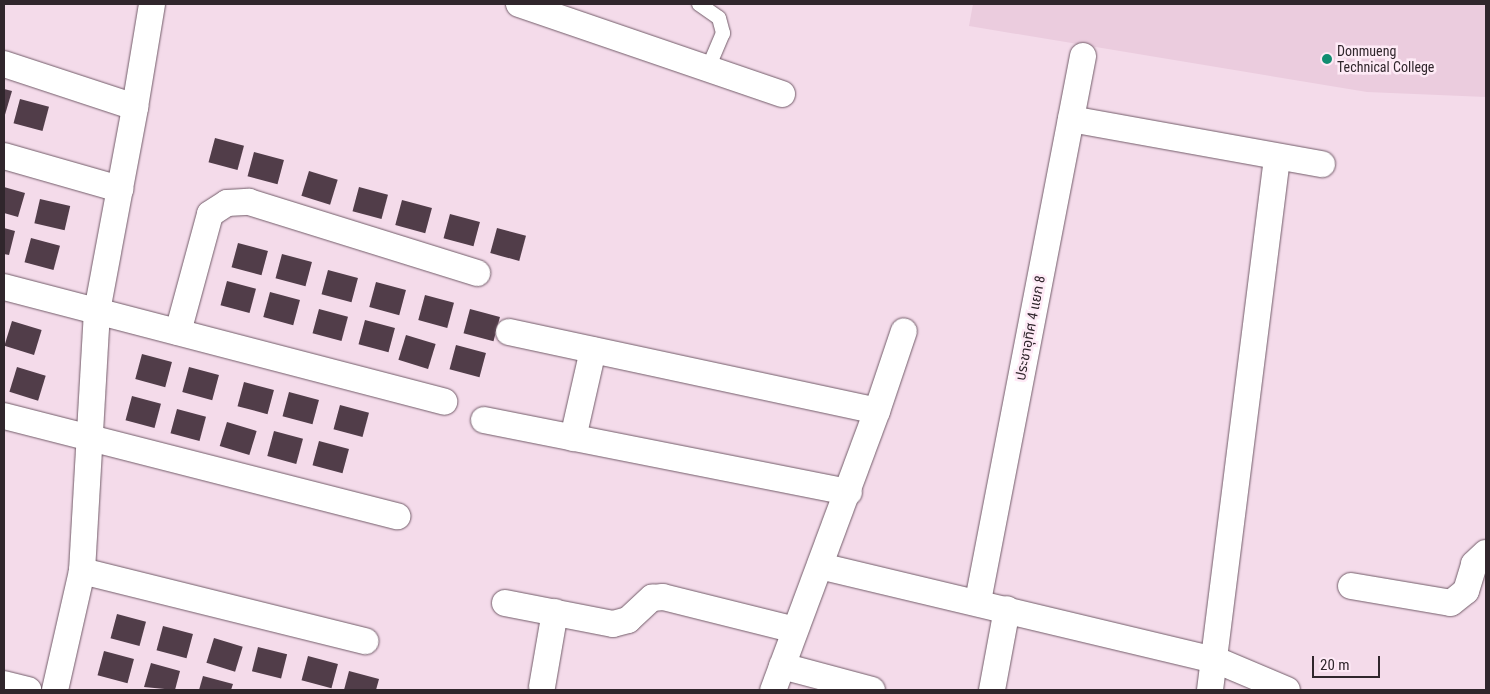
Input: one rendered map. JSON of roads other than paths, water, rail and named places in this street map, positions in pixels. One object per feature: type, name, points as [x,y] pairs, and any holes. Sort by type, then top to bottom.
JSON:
[{"type":"street","points":[[56,690],[82,571],[86,437],[97,311],[152,4]]},
{"type":"street","points":[[519,4],[782,94]]},
{"type":"street","name":"ประชาอุทิศ 4 แยก 8","points":[[978,601],[1083,56]]},
{"type":"street","points":[[4,64],[135,106]]},
{"type":"street","points":[[1070,119],[1277,158],[1322,164]]},
{"type":"street","points":[[4,156],[120,189]]},
{"type":"street","points":[[1210,690],[1216,660],[1277,158]]},
{"type":"street","points":[[178,332],[210,214],[227,203],[249,202],[477,273]]},
{"type":"street","points":[[4,287],[444,402]]},
{"type":"street","points":[[773,690],[849,492],[904,331]]},
{"type":"street","points":[[509,332],[877,411]]},
{"type":"street","points":[[573,438],[594,350]]},
{"type":"street","points":[[4,416],[397,516]]},
{"type":"street","points":[[484,420],[849,492]]},
{"type":"street","points":[[1351,586],[1451,603],[1466,591],[1474,564],[1486,553]]},
{"type":"street","points":[[820,566],[978,601],[1216,660],[1287,690]]},
{"type":"street","points":[[82,571],[365,641]]},
{"type":"street","points":[[505,603],[613,624],[628,620],[652,598],[663,597],[795,630]]},
{"type":"street","points":[[992,690],[1007,609]]},
{"type":"street","points":[[542,687],[555,612]]},
{"type":"street","points":[[782,666],[872,690]]},
{"type":"street","points":[[4,684],[28,690]]},
{"type":"lane","points":[[699,4],[719,18],[722,33],[708,68]]},
{"type":"place","name":"Donmueng Technical College","points":[[1327,59]]}]
